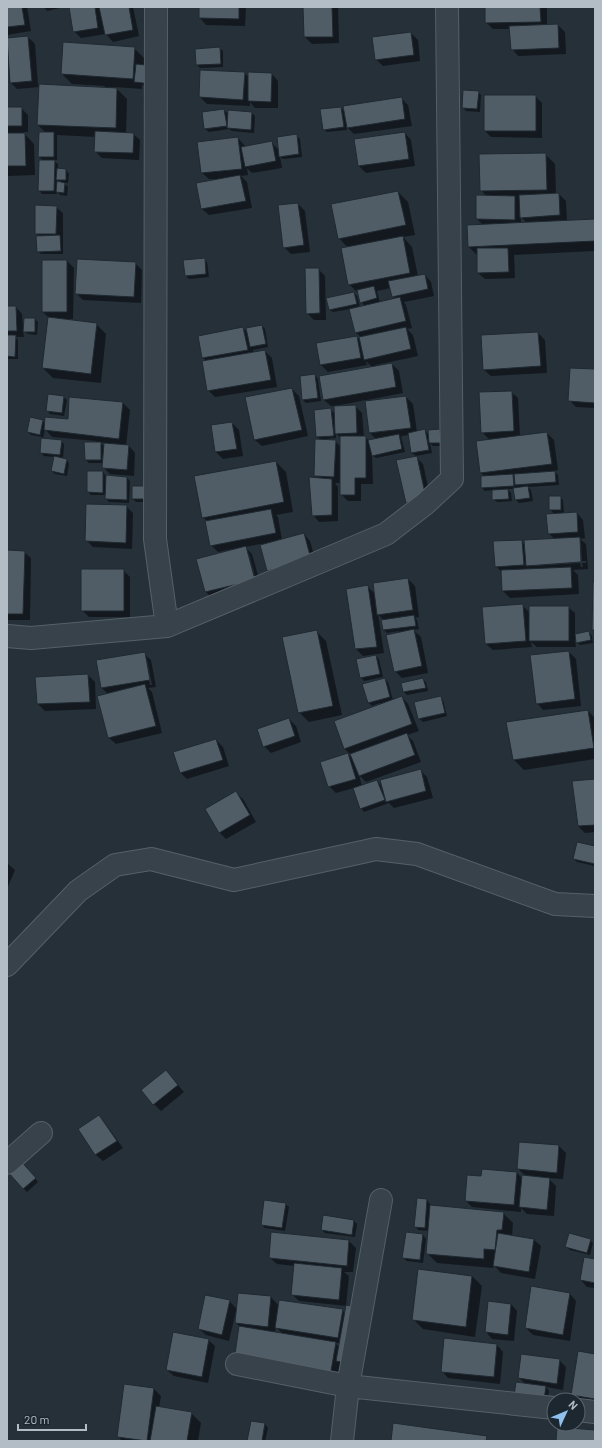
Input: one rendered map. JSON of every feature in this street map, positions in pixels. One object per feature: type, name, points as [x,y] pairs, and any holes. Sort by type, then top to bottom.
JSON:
[{"type":"street","points":[[156,7],[154,539],[166,626]]},
{"type":"street","points":[[7,636],[31,638],[166,626],[386,534],[425,504],[452,479],[447,7]]},
{"type":"street","points":[[7,964],[78,891],[115,865],[151,859],[234,880],[376,849],[417,854],[556,904],[595,906]]},
{"type":"street","points":[[7,1163],[41,1133]]},
{"type":"street","points":[[342,1441],[348,1386],[380,1200]]},
{"type":"street","points":[[237,1364],[348,1386],[546,1407]]},
{"type":"building","points":[[7,7],[22,7],[25,25],[7,27]]},
{"type":"building","points":[[69,7],[95,7],[98,28],[73,32]]},
{"type":"building","points":[[99,7],[129,7],[133,30],[105,35]]},
{"type":"building","points":[[199,7],[239,7],[239,19],[199,18]]},
{"type":"building","points":[[303,7],[332,7],[333,37],[304,37]]},
{"type":"building","points":[[485,7],[540,7],[541,22],[485,23]]},
{"type":"building","points":[[558,24],[559,48],[511,50],[509,26]]},
{"type":"building","points":[[411,32],[414,55],[375,60],[372,37]]},
{"type":"building","points":[[28,36],[32,81],[10,83],[7,38]]},
{"type":"building","points":[[63,42],[135,47],[133,79],[61,74]]},
{"type":"building","points":[[220,47],[221,64],[196,65],[195,49]]},
{"type":"building","points":[[136,64],[154,66],[152,84],[134,82]]},
{"type":"building","points":[[200,70],[245,72],[243,100],[199,97]]},
{"type":"building","points":[[248,72],[272,73],[271,102],[248,101]]},
{"type":"building","points":[[39,84],[117,88],[116,128],[37,125]]},
{"type":"building","points":[[463,90],[479,91],[477,109],[462,108]]},
{"type":"building","points":[[484,95],[536,95],[536,131],[484,131]]},
{"type":"building","points":[[402,97],[405,119],[347,128],[343,106]]},
{"type":"building","points":[[7,107],[22,107],[22,126],[7,126]]},
{"type":"building","points":[[341,107],[344,127],[323,130],[320,109]]},
{"type":"building","points":[[224,109],[227,126],[204,129],[202,112]]},
{"type":"building","points":[[228,110],[252,112],[251,130],[227,128]]},
{"type":"building","points":[[95,131],[134,133],[133,153],[94,152]]},
{"type":"building","points":[[39,132],[54,132],[54,157],[38,157]]},
{"type":"building","points":[[405,132],[409,159],[358,166],[354,139]]},
{"type":"building","points":[[7,133],[25,133],[26,166],[7,166]]},
{"type":"building","points":[[297,134],[299,154],[279,157],[277,137]]},
{"type":"building","points":[[238,137],[242,169],[201,173],[197,142]]},
{"type":"building","points":[[272,141],[276,161],[245,167],[241,147]]},
{"type":"building","points":[[546,153],[547,190],[480,191],[479,154]]},
{"type":"building","points":[[39,160],[55,160],[54,191],[38,191]]},
{"type":"building","points":[[57,168],[66,169],[66,180],[56,180]]},
{"type":"building","points":[[240,175],[246,201],[201,209],[196,183]]},
{"type":"building","points":[[57,181],[65,183],[64,193],[56,192]]},
{"type":"building","points":[[398,191],[406,225],[338,239],[331,204]]},
{"type":"building","points":[[559,193],[560,215],[520,218],[519,195]]},
{"type":"building","points":[[476,195],[515,196],[515,220],[476,219]]},
{"type":"building","points":[[298,203],[304,245],[283,248],[278,205]]},
{"type":"building","points":[[35,205],[57,206],[56,234],[35,234]]},
{"type":"building","points":[[595,219],[595,241],[468,247],[467,225]]},
{"type":"building","points":[[60,235],[61,251],[37,252],[36,236]]},
{"type":"building","points":[[403,236],[410,273],[348,285],[341,248]]},
{"type":"building","points":[[477,248],[508,248],[509,272],[477,273]]},
{"type":"building","points":[[205,258],[206,274],[185,276],[183,260]]},
{"type":"building","points":[[77,259],[136,262],[134,297],[75,294]]},
{"type":"building","points":[[42,260],[67,260],[67,312],[42,312]]},
{"type":"building","points":[[305,268],[319,268],[320,313],[306,314]]},
{"type":"building","points":[[425,274],[428,289],[392,297],[388,281]]},
{"type":"building","points":[[374,286],[377,298],[360,303],[357,290]]},
{"type":"building","points":[[354,292],[357,304],[329,310],[326,298]]},
{"type":"building","points":[[400,297],[406,321],[355,333],[349,309]]},
{"type":"building","points":[[7,306],[16,306],[17,331],[7,331]]},
{"type":"building","points":[[48,317],[97,323],[91,374],[42,368]]},
{"type":"building","points":[[24,318],[35,318],[35,332],[23,332]]},
{"type":"building","points":[[262,325],[266,344],[250,347],[246,328]]},
{"type":"building","points":[[243,327],[248,350],[202,358],[198,336]]},
{"type":"building","points":[[406,327],[411,349],[364,360],[359,337]]},
{"type":"building","points":[[538,332],[541,366],[483,370],[481,335]]},
{"type":"building","points":[[7,335],[16,335],[15,357],[7,356]]},
{"type":"building","points":[[357,336],[361,358],[320,365],[316,343]]},
{"type":"building","points":[[265,350],[271,380],[207,391],[202,361]]},
{"type":"building","points":[[392,363],[396,387],[323,400],[319,376]]},
{"type":"building","points":[[570,368],[595,369],[595,403],[568,401]]},
{"type":"building","points":[[315,374],[318,398],[302,400],[300,376]]},
{"type":"building","points":[[292,388],[302,430],[254,440],[245,397]]},
{"type":"building","points":[[512,391],[514,431],[481,433],[479,392]]},
{"type":"building","points":[[48,394],[64,396],[62,413],[46,411]]},
{"type":"building","points":[[406,396],[411,428],[369,433],[365,401]]},
{"type":"building","points":[[69,397],[123,402],[119,439],[44,430],[45,417],[68,419]]},
{"type":"building","points":[[356,405],[357,433],[335,434],[334,406]]},
{"type":"building","points":[[331,408],[334,436],[316,437],[314,410]]},
{"type":"building","points":[[30,417],[43,420],[40,435],[27,432]]},
{"type":"building","points":[[232,422],[237,449],[215,452],[211,425]]},
{"type":"building","points":[[425,429],[429,450],[411,453],[408,433]]},
{"type":"building","points":[[440,429],[441,443],[429,443],[428,430]]},
{"type":"building","points":[[547,432],[552,464],[480,473],[476,441]]},
{"type":"building","points":[[399,434],[402,449],[372,456],[368,440]]},
{"type":"building","points":[[340,436],[366,436],[366,478],[355,478],[355,495],[340,495]]},
{"type":"building","points":[[41,438],[62,440],[60,455],[40,453]]},
{"type":"building","points":[[315,439],[336,440],[334,477],[314,476]]},
{"type":"building","points":[[84,442],[101,442],[101,460],[85,460]]},
{"type":"building","points":[[104,443],[129,445],[127,470],[102,468]]},
{"type":"building","points":[[54,456],[67,459],[64,474],[51,471]]},
{"type":"building","points":[[417,456],[426,498],[406,503],[396,460]]},
{"type":"building","points":[[276,461],[284,502],[202,518],[194,476]]},
{"type":"building","points":[[87,471],[103,471],[103,493],[87,492]]},
{"type":"building","points":[[555,471],[556,482],[515,485],[514,474]]},
{"type":"building","points":[[513,474],[514,486],[481,488],[481,476]]},
{"type":"building","points":[[106,475],[127,477],[127,500],[105,499]]},
{"type":"building","points":[[309,477],[332,479],[332,515],[312,516]]},
{"type":"building","points":[[132,486],[148,486],[148,499],[132,499]]},
{"type":"building","points":[[528,486],[530,498],[515,500],[513,488]]},
{"type":"building","points":[[508,489],[509,499],[492,500],[492,490]]},
{"type":"building","points":[[549,496],[561,496],[561,510],[549,510]]},
{"type":"building","points":[[86,504],[127,505],[126,543],[85,541]]},
{"type":"building","points":[[271,509],[276,533],[210,546],[205,521]]},
{"type":"building","points":[[577,512],[578,532],[548,534],[546,514]]},
{"type":"building","points":[[304,533],[311,559],[267,571],[260,545]]},
{"type":"building","points":[[580,537],[581,562],[526,566],[524,540]]},
{"type":"building","points":[[522,540],[524,565],[495,567],[493,541]]},
{"type":"building","points":[[246,546],[255,580],[205,592],[196,559]]},
{"type":"building","points":[[7,550],[25,551],[23,614],[7,614]]},
{"type":"building","points":[[571,567],[572,588],[502,591],[501,570]]},
{"type":"building","points":[[81,569],[124,569],[124,611],[81,611]]},
{"type":"building","points":[[408,578],[413,610],[377,615],[373,583]]},
{"type":"building","points":[[593,582],[595,582],[595,630],[592,630]]},
{"type":"building","points":[[368,585],[377,647],[355,649],[346,589]]},
{"type":"building","points":[[523,604],[526,641],[485,644],[482,607]]},
{"type":"building","points":[[529,606],[569,606],[569,641],[529,641]]},
{"type":"building","points":[[414,615],[416,626],[383,630],[381,620]]},
{"type":"building","points":[[414,629],[422,666],[394,672],[386,635]]},
{"type":"building","points":[[317,630],[333,706],[298,713],[282,637]]},
{"type":"building","points":[[589,631],[591,640],[576,643],[575,634]]},
{"type":"building","points":[[569,651],[575,699],[536,704],[530,655]]},
{"type":"building","points":[[145,652],[150,680],[101,688],[96,660]]},
{"type":"building","points":[[376,655],[380,674],[360,678],[356,659]]},
{"type":"building","points":[[88,674],[90,702],[37,704],[35,677]]},
{"type":"building","points":[[385,678],[390,697],[368,703],[362,684]]},
{"type":"building","points":[[423,678],[426,688],[403,692],[401,683]]},
{"type":"building","points":[[145,684],[156,726],[108,738],[97,696]]},
{"type":"building","points":[[402,696],[412,724],[344,749],[334,721]]},
{"type":"building","points":[[441,696],[445,713],[418,719],[414,702]]},
{"type":"building","points":[[588,710],[594,748],[513,760],[506,722]]},
{"type":"building","points":[[289,718],[295,736],[263,747],[257,729]]},
{"type":"building","points":[[407,733],[415,755],[359,776],[350,754]]},
{"type":"building","points":[[216,739],[223,760],[180,773],[173,752]]},
{"type":"building","points":[[348,753],[356,779],[328,787],[320,762]]},
{"type":"building","points":[[421,769],[426,791],[386,802],[380,780]]},
{"type":"building","points":[[595,779],[595,825],[578,826],[572,781]]},
{"type":"building","points":[[377,780],[385,800],[360,809],[353,788]]},
{"type":"building","points":[[236,791],[250,815],[219,833],[205,809]]},
{"type":"building","points":[[577,842],[595,846],[595,864],[573,859]]},
{"type":"building","points":[[166,1070],[178,1085],[153,1105],[141,1090]]},
{"type":"building","points":[[99,1115],[117,1141],[95,1155],[78,1129]]},
{"type":"building","points":[[519,1142],[559,1145],[557,1173],[517,1169]]},
{"type":"building","points":[[19,1159],[36,1178],[23,1189],[7,1171]]},
{"type":"building","points":[[482,1169],[517,1172],[514,1205],[465,1201],[467,1175],[481,1176]]},
{"type":"building","points":[[522,1175],[550,1178],[547,1210],[519,1207]]},
{"type":"building","points":[[417,1198],[427,1199],[425,1228],[414,1227]]},
{"type":"building","points":[[264,1200],[286,1203],[282,1228],[261,1225]]},
{"type":"building","points":[[430,1205],[504,1212],[502,1230],[497,1230],[495,1250],[484,1249],[484,1259],[426,1254]]},
{"type":"building","points":[[323,1215],[354,1220],[352,1235],[321,1230]]},
{"type":"building","points":[[271,1232],[349,1240],[347,1266],[269,1258]]},
{"type":"building","points":[[406,1232],[423,1234],[420,1260],[402,1258]]},
{"type":"building","points":[[498,1233],[534,1239],[529,1272],[493,1266]]},
{"type":"building","points":[[569,1233],[591,1239],[587,1253],[565,1247]]},
{"type":"building","points":[[584,1257],[595,1259],[595,1283],[580,1280]]},
{"type":"building","points":[[294,1263],[342,1268],[339,1300],[291,1295]]},
{"type":"building","points":[[418,1269],[472,1276],[466,1327],[412,1320]]},
{"type":"building","points":[[531,1286],[570,1293],[563,1335],[525,1328]]},
{"type":"building","points":[[238,1293],[271,1296],[268,1327],[235,1323]]},
{"type":"building","points":[[205,1295],[230,1300],[222,1335],[198,1329]]},
{"type":"building","points":[[279,1300],[343,1309],[338,1338],[275,1328]]},
{"type":"building","points":[[488,1301],[511,1304],[508,1335],[485,1332]]},
{"type":"building","points":[[346,1305],[361,1308],[351,1364],[336,1361]]},
{"type":"building","points":[[239,1326],[336,1342],[330,1377],[234,1361]]},
{"type":"building","points":[[173,1332],[209,1339],[202,1377],[166,1370]]},
{"type":"building","points":[[444,1338],[497,1344],[494,1377],[441,1372]]},
{"type":"building","points":[[578,1351],[595,1354],[595,1399],[586,1398],[586,1392],[571,1392]]},
{"type":"building","points":[[521,1354],[560,1359],[557,1384],[518,1378]]},
{"type":"building","points":[[516,1382],[546,1386],[544,1400],[514,1396]]},
{"type":"building","points":[[124,1384],[154,1388],[147,1441],[117,1437]]},
{"type":"building","points":[[156,1406],[192,1412],[187,1441],[150,1441]]},
{"type":"building","points":[[251,1421],[265,1423],[262,1441],[247,1441]]},
{"type":"building","points":[[393,1423],[487,1436],[486,1441],[391,1441]]},
{"type":"building","points":[[586,1429],[595,1430],[595,1441],[556,1441],[557,1432],[586,1432]]}]
